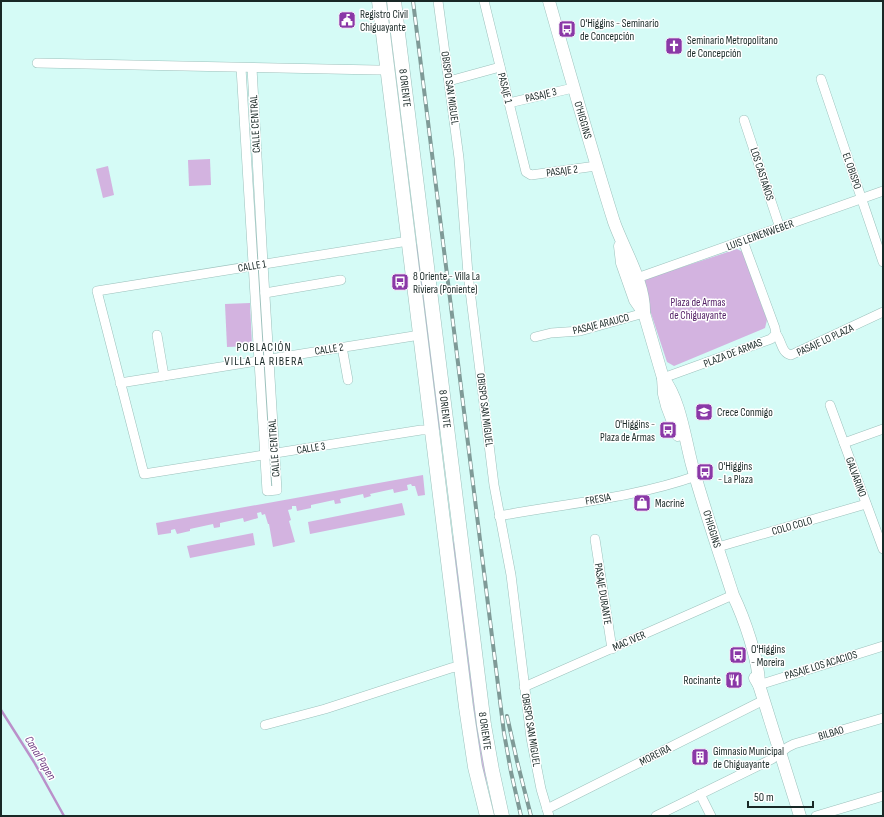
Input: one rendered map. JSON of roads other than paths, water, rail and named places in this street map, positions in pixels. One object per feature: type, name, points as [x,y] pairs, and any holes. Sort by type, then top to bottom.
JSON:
[{"type":"main road","name":"8 ORIENTE","points":[[379,1],[461,666],[473,756],[487,816]]},
{"type":"main road","name":"8 ORIENTE","points":[[394,1],[484,725],[490,764],[502,816]]},
{"type":"main road","name":"O'HIGGINS","points":[[549,1],[596,166],[620,239],[628,255],[634,283],[644,303],[644,314],[664,378],[664,394],[669,412],[692,463],[733,595],[740,611],[757,665],[759,685],[800,816]]},
{"type":"main road","points":[[408,241],[416,233],[421,222]]},
{"type":"main road","points":[[432,430],[441,436],[450,448]]},
{"type":"street","name":"OBISPO SAN MIGUEL","points":[[438,1],[461,173],[468,274],[494,485],[499,516],[507,547],[532,744],[548,813]]},
{"type":"street","name":"PASAJE 1","points":[[484,1],[528,174]]},
{"type":"street","points":[[37,64],[387,70]]},
{"type":"street","points":[[449,81],[500,67]]},
{"type":"street","name":"CALLE CENTRAL","points":[[241,68],[267,491],[277,490],[252,68]]},
{"type":"street","name":"EL OBISPO","points":[[821,79],[883,262]]},
{"type":"street","name":"PASAJE 3","points":[[509,103],[573,88]]},
{"type":"street","name":"LOS CASTAÑOS","points":[[744,120],[780,228]]},
{"type":"street","points":[[244,121],[255,121]]},
{"type":"street","name":"PASAJE 2","points":[[528,174],[531,175],[596,166]]},
{"type":"street","name":"LUIS LEINENWEBER","points":[[634,283],[743,241],[883,191]]},
{"type":"street","points":[[249,213],[260,213]]},
{"type":"street","name":"CALLE 1","points":[[120,383],[97,291],[408,241]]},
{"type":"street","name":"PLAZA DE ARMAS","points":[[664,378],[771,339],[776,334],[743,241]]},
{"type":"street","points":[[265,293],[341,280]]},
{"type":"street","name":"PASAJE LO PLAZA","points":[[776,334],[785,352],[788,354],[793,354],[883,312]]},
{"type":"street","name":"PASAJE ARAUCO","points":[[535,337],[551,333],[580,331],[644,314]]},
{"type":"street","points":[[157,335],[164,376]]},
{"type":"street","name":"CALLE 2","points":[[120,383],[420,335]]},
{"type":"street","points":[[342,347],[348,380]]},
{"type":"street","name":"CALLE 3","points":[[120,383],[144,474],[420,430],[432,430]]},
{"type":"street","name":"GALVARINO","points":[[830,405],[866,504],[880,532],[883,549]]},
{"type":"street","points":[[844,443],[883,429]]},
{"type":"street","name":"FRESIA","points":[[499,516],[644,491],[696,476]]},
{"type":"street","name":"COLO COLO","points":[[718,547],[866,504]]},
{"type":"street","name":"PASAJE DURANTE","points":[[595,539],[612,649]]},
{"type":"street","name":"MAC IVER","points":[[524,687],[733,595]]},
{"type":"street","name":"PASAJE LOS ACACIOS","points":[[759,685],[883,646]]},
{"type":"street","points":[[265,726],[325,709],[461,666]]},
{"type":"street","name":"MOREIRA","points":[[548,813],[764,700]]},
{"type":"street","name":"BILBAO","points":[[656,816],[772,759],[780,752],[794,744],[883,718]]},
{"type":"street","points":[[700,794],[711,816]]},
{"type":"street","points":[[816,816],[883,796]]},
{"type":"waterway","name":"Canal Papen","points":[[1,710],[34,762],[64,816]]},
{"type":"railway","points":[[413,1],[504,733],[521,816]]},
{"type":"railway","points":[[507,716],[531,816]]},
{"type":"place","name":"Registro Civil Chiguayante","points":[[347,20]]},
{"type":"place","name":"O'Higgins - Seminario de Concepción","points":[[567,29]]},
{"type":"place","name":"Seminario Metropolitano de Concepción","points":[[674,46]]},
{"type":"place","name":"8 Oriente - Villa La Riviera (Poniente)","points":[[400,282]]},
{"type":"place","name":"Crece Conmigo","points":[[704,412]]},
{"type":"place","name":"O'Higgins - Plaza de Armas","points":[[668,430]]},
{"type":"place","name":"O'Higgins - La Plaza","points":[[705,472]]},
{"type":"place","name":"Macriné","points":[[642,503]]},
{"type":"place","name":"O'Higgins - Moreira","points":[[738,655]]},
{"type":"place","name":"Rocinante","points":[[734,680]]},
{"type":"place","name":"Gimnasio Municipal de Chiguayante","points":[[700,757]]},
{"type":"district","name":"POBLACIÓN VILLA LA RIBERA","points":[[264,354]]},
{"type":"park label","name":"Plaza de Armas de Chiguayante","points":[[698,308]]}]
